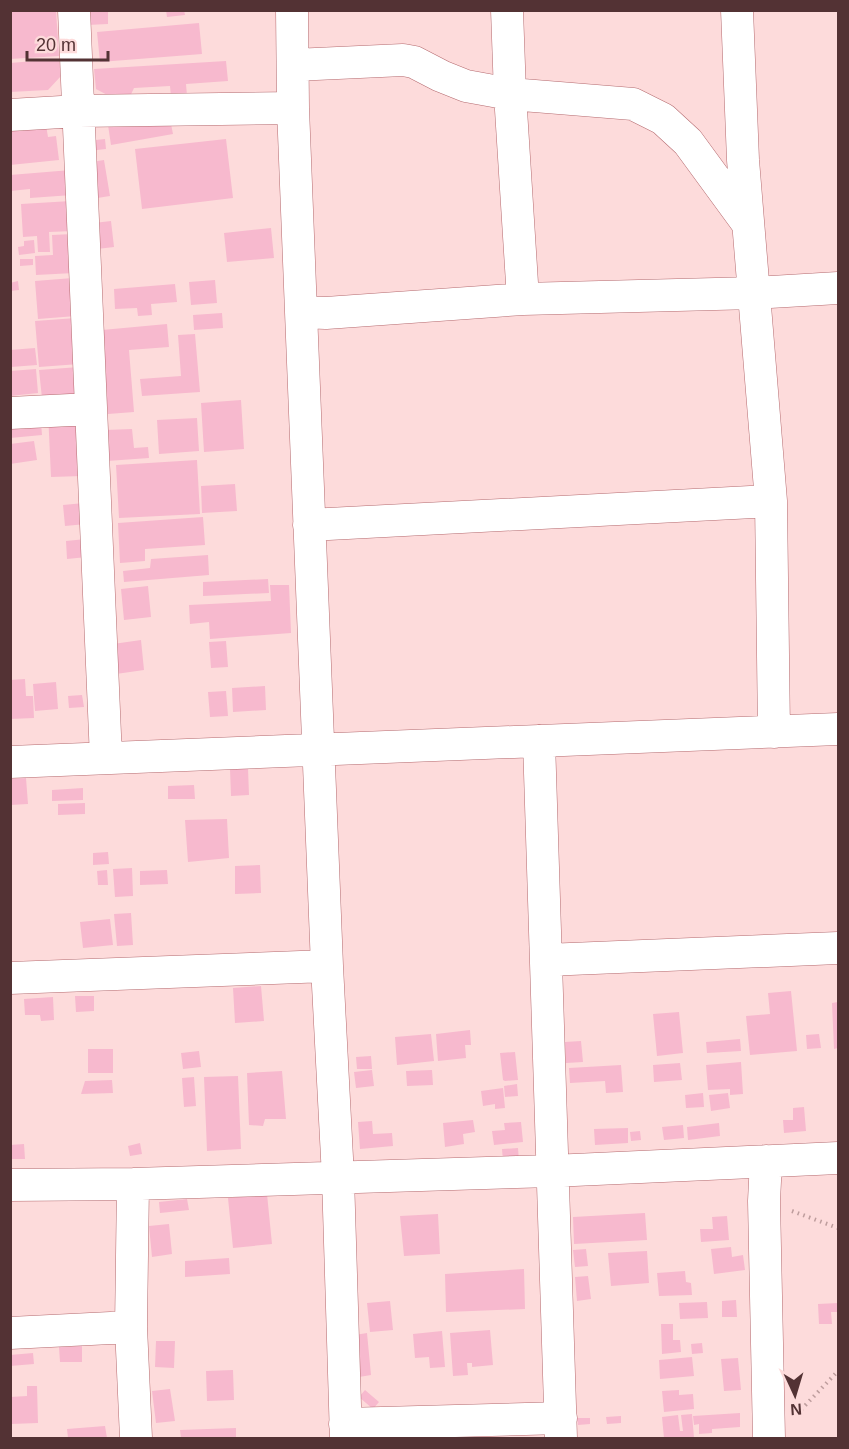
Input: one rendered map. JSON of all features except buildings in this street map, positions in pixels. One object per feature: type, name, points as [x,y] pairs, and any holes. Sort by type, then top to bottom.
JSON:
[{"type":"street","points":[[74,10],[106,758]]},
{"type":"street","points":[[292,10],[293,108],[327,966],[338,1177],[345,1432],[561,1428],[539,741]]},
{"type":"street","points":[[507,10],[523,299]]},
{"type":"street","points":[[736,10],[748,224],[771,501],[774,732]]},
{"type":"street","points":[[294,65],[403,60],[414,62],[466,86],[510,94],[633,104],[663,119],[688,142],[748,224]]},
{"type":"street","points":[[10,115],[79,111],[293,108]]},
{"type":"street","points":[[301,312],[326,313],[523,299],[754,293],[838,288]]},
{"type":"street","points":[[10,413],[91,409]]},
{"type":"street","points":[[309,525],[771,501]]},
{"type":"street","points":[[10,762],[838,729]]},
{"type":"street","points":[[546,960],[838,948]]},
{"type":"street","points":[[10,978],[327,966]]},
{"type":"street","points":[[10,1185],[133,1184],[552,1171],[838,1158]]},
{"type":"street","points":[[766,1161],[764,1200],[782,1430]]},
{"type":"street","points":[[133,1184],[131,1327],[136,1438]]},
{"type":"street","points":[[10,1334],[131,1327]]},
{"type":"path","points":[[782,1430],[838,1371]]}]
